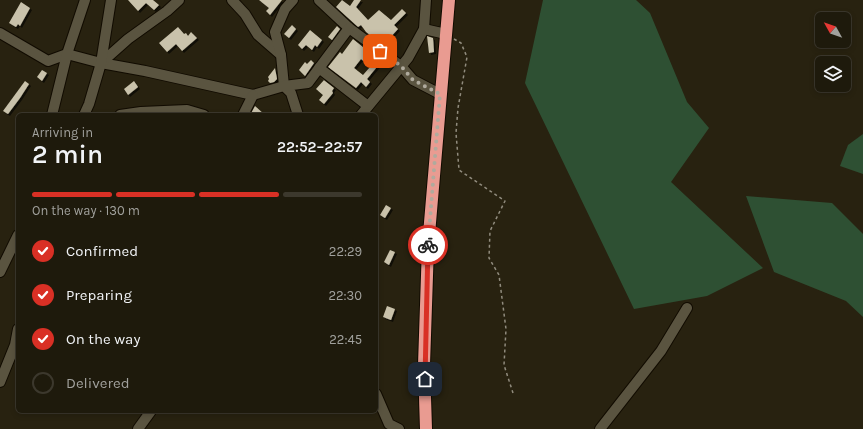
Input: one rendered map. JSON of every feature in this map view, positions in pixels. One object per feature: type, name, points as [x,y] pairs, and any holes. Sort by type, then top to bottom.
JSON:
[{"type":"highway","points":[[426,429],[424,365],[428,246],[449,0]]},
{"type":"street","points":[[52,113],[67,54],[85,0]]},
{"type":"street","points":[[85,113],[101,64],[111,0]]},
{"type":"street","points":[[101,64],[128,39],[167,11],[179,0]]},
{"type":"street","points":[[232,0],[245,14],[258,35],[281,54]]},
{"type":"street","points":[[293,0],[285,9],[275,32],[281,54],[284,86],[291,93],[297,113]]},
{"type":"street","points":[[319,0],[349,28],[401,66],[413,80],[440,94]]},
{"type":"street","points":[[319,68],[363,111],[408,58],[424,29],[426,0]]},
{"type":"street","points":[[0,34],[48,61],[67,54],[101,64],[145,71],[253,95],[284,86],[308,83],[349,28]]},
{"type":"street","points":[[424,29],[446,34]]},
{"type":"street","points":[[244,113],[253,95]]},
{"type":"street","points":[[134,113],[187,110],[197,113]]},
{"type":"street","points":[[0,272],[16,239]]},
{"type":"street","points":[[600,429],[661,351],[687,308]]},
{"type":"street","points":[[0,382],[16,339]]},
{"type":"street","points":[[378,399],[389,424],[399,429]]},
{"type":"street","points":[[138,429],[150,413]]},
{"type":"path","points":[[446,34],[461,43],[467,57],[458,108],[456,133],[459,170],[505,201],[490,232],[489,258],[499,275],[506,329],[504,365],[513,393]]},
{"type":"green space","points":[[543,0],[636,0],[650,13],[687,102],[709,128],[671,182],[763,268],[707,296],[634,309],[525,83]]},
{"type":"green space","points":[[863,134],[863,174],[840,166],[848,145]]},
{"type":"green space","points":[[746,196],[832,203],[863,234],[863,317],[846,301],[774,272]]},
{"type":"building","points":[[128,0],[153,0],[159,5],[154,10],[146,3],[138,11]]},
{"type":"building","points":[[259,0],[282,0],[270,15],[266,11],[269,8]]},
{"type":"building","points":[[342,0],[350,6],[354,0],[361,0],[356,7],[368,20],[379,10],[391,20],[402,9],[406,13],[394,25],[398,29],[386,42],[377,34],[374,38],[366,32],[361,25],[358,27],[336,7]]},
{"type":"building","points":[[21,2],[30,8],[20,26],[18,24],[16,27],[9,23]]},
{"type":"building","points":[[292,25],[296,29],[289,38],[284,34]]},
{"type":"building","points":[[337,26],[340,29],[332,40],[328,37]]},
{"type":"building","points":[[178,27],[184,34],[186,33],[188,36],[191,32],[197,38],[182,51],[176,44],[167,52],[159,43]]},
{"type":"building","points":[[310,30],[322,40],[317,47],[315,45],[312,50],[306,45],[302,49],[298,45]]},
{"type":"building","points":[[427,36],[433,38],[434,52],[429,53]]},
{"type":"building","points":[[353,39],[374,56],[367,64],[361,59],[354,68],[363,75],[370,67],[368,65],[377,58],[381,62],[367,79],[370,82],[366,87],[361,82],[356,88],[328,67],[340,52],[342,54]]},
{"type":"building","points":[[311,60],[314,63],[305,76],[299,70],[305,62],[307,64]]},
{"type":"building","points":[[275,68],[277,79],[270,83],[268,81],[268,77]]},
{"type":"building","points":[[42,70],[47,73],[42,81],[37,77]]},
{"type":"building","points":[[324,80],[334,88],[332,91],[333,93],[324,104],[319,100],[323,95],[316,89]]},
{"type":"building","points":[[25,81],[29,84],[20,98],[8,114],[3,111]]},
{"type":"building","points":[[134,81],[138,87],[128,95],[124,89]]},
{"type":"building","points":[[255,106],[263,113],[251,113]]},
{"type":"building","points":[[386,205],[391,208],[385,218],[380,215]]},
{"type":"building","points":[[390,250],[395,252],[389,265],[384,262]]},
{"type":"building","points":[[387,306],[395,309],[391,320],[383,317]]},
{"type":"way so far","points":[[380,51],[401,66],[413,80],[440,94],[428,245]]},
{"type":"route","points":[[425,379],[424,365],[427,317],[428,245]]}]
